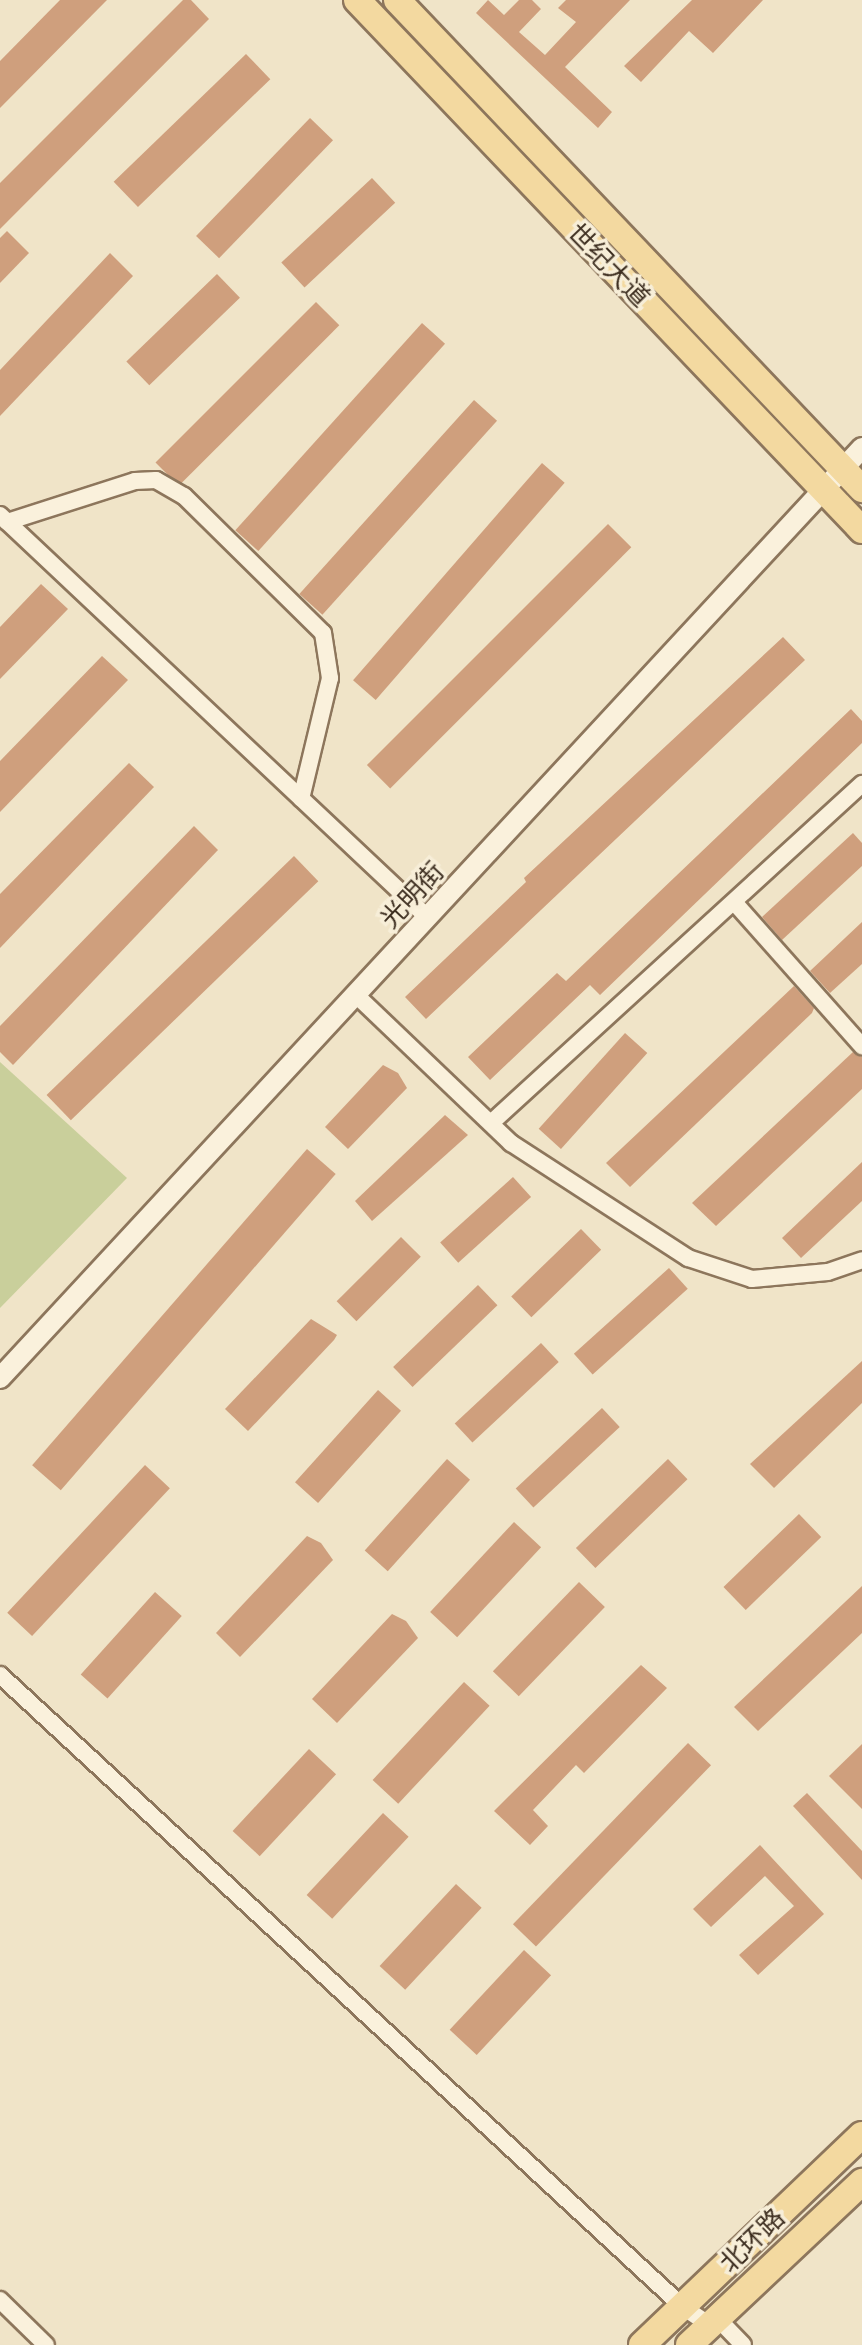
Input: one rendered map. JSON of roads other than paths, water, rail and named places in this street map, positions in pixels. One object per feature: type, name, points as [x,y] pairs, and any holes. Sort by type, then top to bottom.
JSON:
[{"type":"main road","name":"世纪大道","points":[[357,0],[862,530]]},
{"type":"main road","name":"世纪大道","points":[[397,0],[862,489]]},
{"type":"main road","name":"北环路","points":[[642,2345],[862,2135]]},
{"type":"main road","name":"北环路","points":[[689,2345],[862,2182]]},
{"type":"street","name":"光明街","points":[[0,1378],[862,448]]},
{"type":"street","points":[[4,518],[135,481],[156,480],[184,496],[323,633],[330,678],[301,799]]},
{"type":"street","points":[[4,518],[427,917]]},
{"type":"street","points":[[491,1123],[862,784]]},
{"type":"street","points":[[734,902],[862,1046]]},
{"type":"street","points":[[355,994],[511,1143],[688,1258],[752,1279],[828,1272],[862,1260]]},
{"type":"street","points":[[0,1675],[683,2307],[710,2325],[722,2323],[743,2345]]},
{"type":"street","points":[[0,2300],[46,2345]]}]
